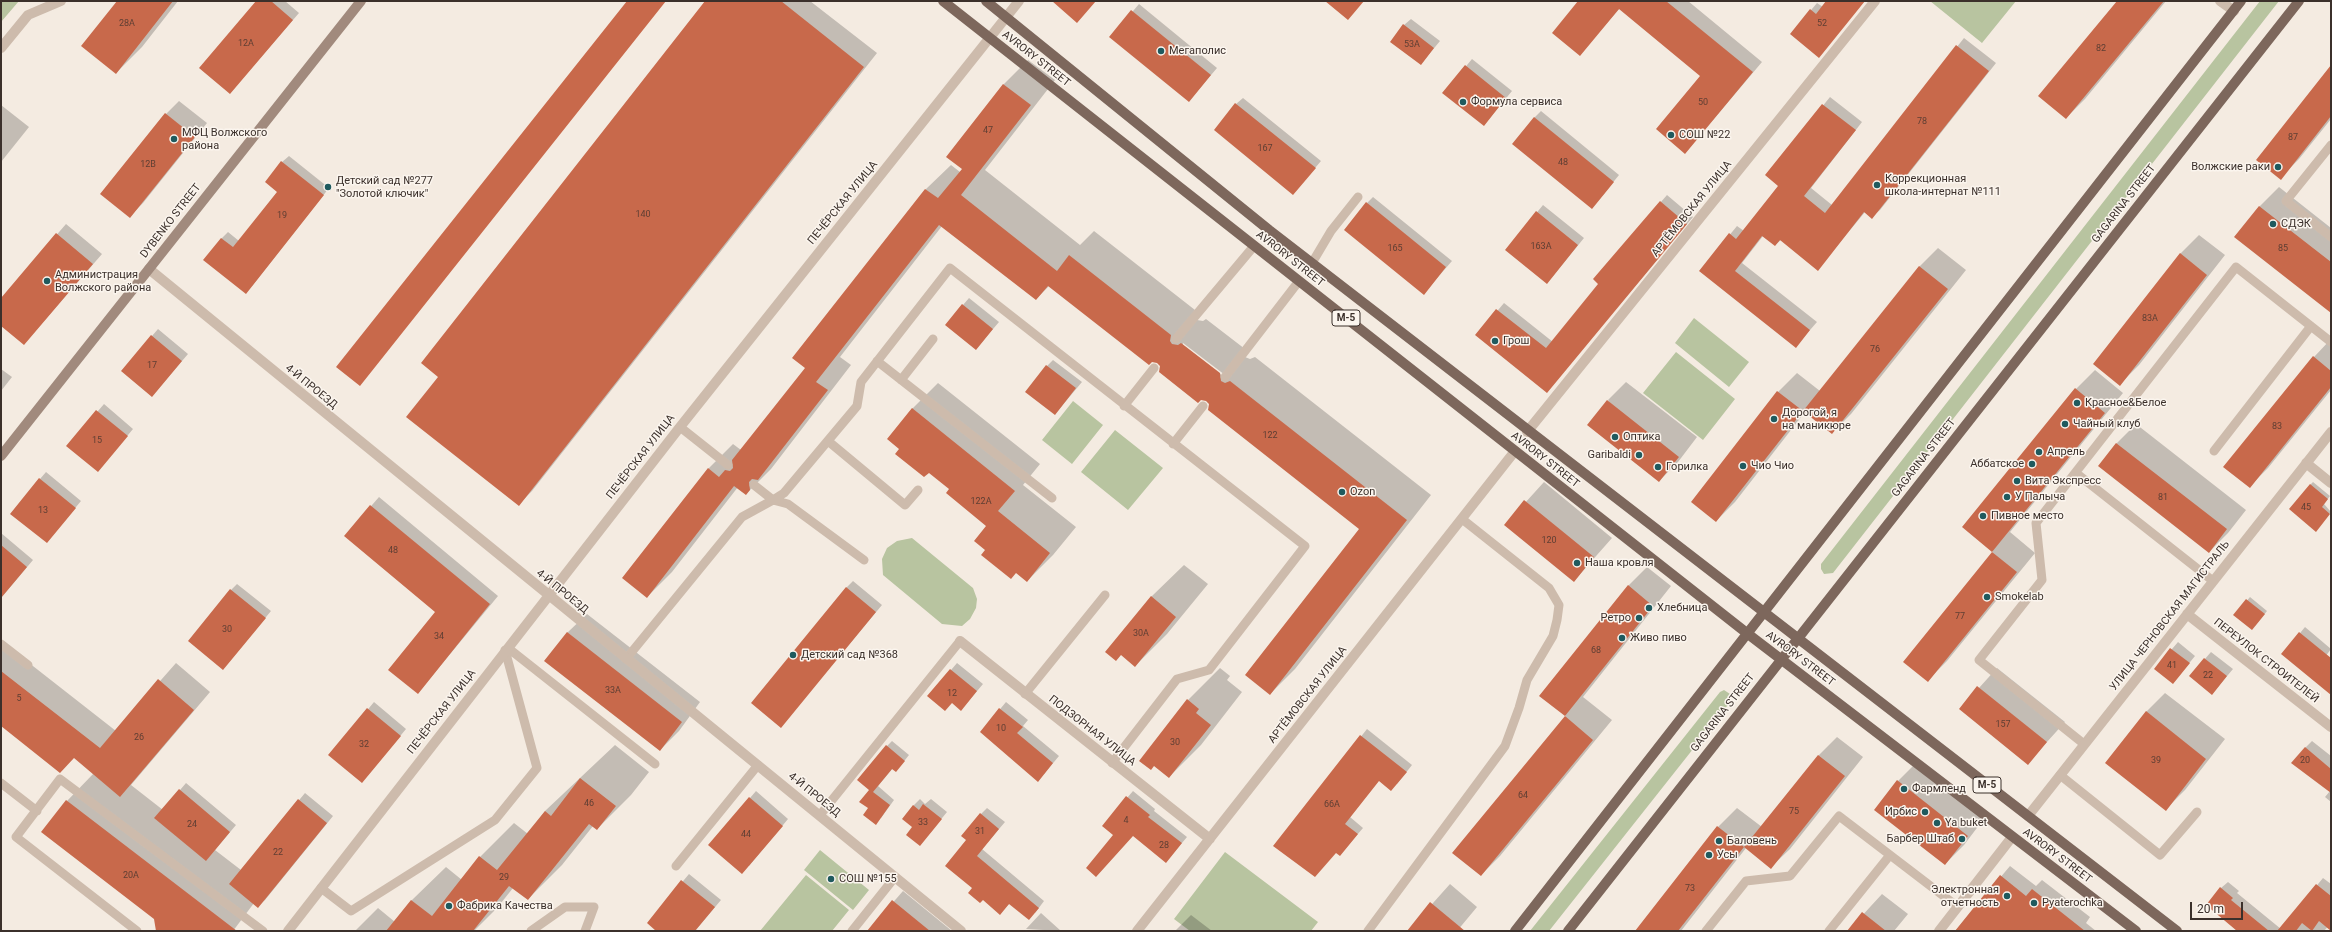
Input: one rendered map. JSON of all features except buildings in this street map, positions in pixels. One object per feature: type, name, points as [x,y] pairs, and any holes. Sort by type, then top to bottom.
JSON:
[{"type":"main road","name":"DYBENKO STREET","points":[[1,456],[360,1]]},
{"type":"main road","name":"AVRORY STREET","points":[[943,1],[1748,634],[2136,931]]},
{"type":"main road","name":"AVRORY STREET","points":[[986,1],[1312,264],[1527,432],[2177,931]]},
{"type":"main road","points":[[1515,931],[1764,614],[2241,1]]},
{"type":"main road","name":"GAGARINA STREET","points":[[1568,931],[2299,1]]},
{"type":"street","points":[[1,48],[28,15],[61,1]]},
{"type":"street","name":"ПЕЧЁРСКАЯ УЛИЦА","points":[[288,931],[680,427],[1019,1]]},
{"type":"street","name":"АРТЁМОВСКАЯ УЛИЦА","points":[[1527,432],[1875,1]]},
{"type":"street","points":[[2220,1],[2234,11]]},
{"type":"street","name":"4-Й ПРОЕЗД","points":[[149,269],[548,596],[820,815],[961,931]]},
{"type":"street","name":"УЛИЦА ЧЕРНОВСКАЯ МАГИСТРАЛЬ","points":[[2028,816],[2331,432]]},
{"type":"street","name":"АРТЁМОВСКАЯ УЛИЦА","points":[[1137,931],[1515,452]]},
{"type":"street","points":[[2306,463],[2331,483]]},
{"type":"street","name":"ПЕРЕУЛОК СТРОИТЕЛЕЙ","points":[[2187,614],[2331,727]]},
{"type":"street","name":"ПОДЗОРНАЯ УЛИЦА","points":[[960,641],[1112,763],[1210,839]]},
{"type":"street","points":[[1939,931],[2012,837]]},
{"type":"lane","points":[[2331,144],[2286,201],[2331,237]]},
{"type":"lane","points":[[1312,264],[1331,231],[1358,197]]},
{"type":"lane","points":[[1176,339],[1254,246]]},
{"type":"lane","points":[[2084,744],[1979,660],[2042,580],[2036,523],[2236,267],[2331,342]]},
{"type":"lane","points":[[626,659],[742,517],[784,493],[828,441],[857,406],[861,382],[950,268],[1124,406],[1305,546],[1209,670],[1178,678],[1112,763]]},
{"type":"lane","points":[[1225,377],[1299,281]]},
{"type":"lane","points":[[2214,450],[2311,326]]},
{"type":"lane","points":[[901,380],[933,340]]},
{"type":"lane","points":[[878,361],[1052,498]]},
{"type":"lane","points":[[1124,406],[1154,368]]},
{"type":"lane","points":[[1173,444],[1203,406]]},
{"type":"lane","points":[[680,427],[728,465]]},
{"type":"lane","points":[[828,441],[905,505],[918,490]]},
{"type":"lane","points":[[2076,473],[2213,581]]},
{"type":"lane","points":[[754,485],[773,500],[788,504],[864,560]]},
{"type":"lane","points":[[1368,931],[1505,746],[1519,708],[1527,680],[1553,636],[1557,620],[1559,604],[1550,588],[1462,519]]},
{"type":"lane","points":[[1025,694],[1105,595]]},
{"type":"lane","points":[[820,815],[960,641]]},
{"type":"lane","points":[[1,644],[28,665]]},
{"type":"lane","points":[[506,649],[655,764]]},
{"type":"lane","points":[[321,888],[351,911],[495,820],[537,768],[506,649]]},
{"type":"lane","points":[[676,866],[758,765]]},
{"type":"lane","points":[[2060,775],[2160,855],[2197,812]]},
{"type":"lane","points":[[137,931],[16,837],[60,779],[263,931]]},
{"type":"lane","points":[[1,783],[37,811]]},
{"type":"lane","points":[[1706,931],[1746,881],[1790,876],[1839,816],[1958,907]]},
{"type":"lane","points":[[1829,931],[1890,855]]},
{"type":"lane","points":[[852,931],[895,877]]},
{"type":"lane","points":[[531,931],[565,907],[594,907],[585,931]]},
{"type":"green space","points":[[1,1],[19,1],[1,22]]},
{"type":"green space","points":[[1930,1],[2016,1],[1982,43]]},
{"type":"green space","points":[[2260,1],[2279,1],[1833,573],[1824,574],[1821,569],[1821,564]]},
{"type":"green space","points":[[1694,318],[1749,362],[1729,387],[1675,343]]},
{"type":"green space","points":[[1676,352],[1735,399],[1703,440],[1643,393]]},
{"type":"green space","points":[[1073,401],[1103,425],[1072,464],[1042,440]]},
{"type":"green space","points":[[1115,430],[1163,468],[1128,510],[1081,472]]},
{"type":"green space","points":[[912,538],[973,588],[977,599],[976,608],[970,619],[962,626],[942,624],[883,575],[882,559],[887,548],[897,541]]},
{"type":"green space","points":[[1724,690],[1730,694],[1731,701],[1549,931],[1530,931],[1720,692]]},
{"type":"green space","points":[[820,850],[869,890],[853,910],[804,870]]},
{"type":"green space","points":[[1225,852],[1318,922],[1311,931],[1190,931],[1174,919]]},
{"type":"green space","points":[[806,875],[849,910],[832,931],[760,931]]},
{"type":"place","name":"Мегаполис","points":[[1161,51]]},
{"type":"place","name":"Формула сервиса","points":[[1463,102]]},
{"type":"place","name":"СОШ №22","points":[[1671,135]]},
{"type":"place","name":"МФЦ Волжского района","points":[[174,139]]},
{"type":"place","name":"Волжские раки","points":[[2278,167]]},
{"type":"place","name":"Коррекционная школа-интернат №111","points":[[1877,185]]},
{"type":"place","name":"Детский сад №277 \"Золотой ключик\"","points":[[328,187]]},
{"type":"place","name":"СДЭК","points":[[2273,224]]},
{"type":"place","name":"Администрация Волжского района","points":[[47,281]]},
{"type":"place","name":"Грош","points":[[1495,341]]},
{"type":"place","name":"Красное&Белое","points":[[2077,403]]},
{"type":"place","name":"Дорогой, я на маникюре","points":[[1774,419]]},
{"type":"place","name":"Чайный клуб","points":[[2065,424]]},
{"type":"place","name":"Оптика","points":[[1615,437]]},
{"type":"place","name":"Апрель","points":[[2039,452]]},
{"type":"place","name":"Garibaldi","points":[[1639,455]]},
{"type":"place","name":"Аббатское","points":[[2032,464]]},
{"type":"place","name":"Чио Чио","points":[[1743,466]]},
{"type":"place","name":"Горилка","points":[[1658,467]]},
{"type":"place","name":"Вита Экспресс","points":[[2017,481]]},
{"type":"place","name":"Ozon","points":[[1342,492]]},
{"type":"place","name":"У Палыча","points":[[2007,497]]},
{"type":"place","name":"Пивное место","points":[[1983,516]]},
{"type":"place","name":"Наша кровля","points":[[1577,563]]},
{"type":"place","name":"Smokelab","points":[[1987,597]]},
{"type":"place","name":"Хлебница","points":[[1649,608]]},
{"type":"place","name":"Ретро","points":[[1639,618]]},
{"type":"place","name":"Живо пиво","points":[[1622,638]]},
{"type":"place","name":"Детский сад №368","points":[[793,655]]},
{"type":"place","name":"Фармленд","points":[[1904,789]]},
{"type":"place","name":"Ирбис","points":[[1925,812]]},
{"type":"place","name":"Ya buket","points":[[1937,823]]},
{"type":"place","name":"Барбер Штаб","points":[[1962,839]]},
{"type":"place","name":"Баловень","points":[[1719,841]]},
{"type":"place","name":"Усы","points":[[1709,855]]},
{"type":"place","name":"СОШ №155","points":[[831,879]]},
{"type":"place","name":"Электронная отчетность","points":[[2007,896]]},
{"type":"place","name":"Pyaterochka","points":[[2034,903]]},
{"type":"place","name":"Фабрика Качества","points":[[449,906]]}]
